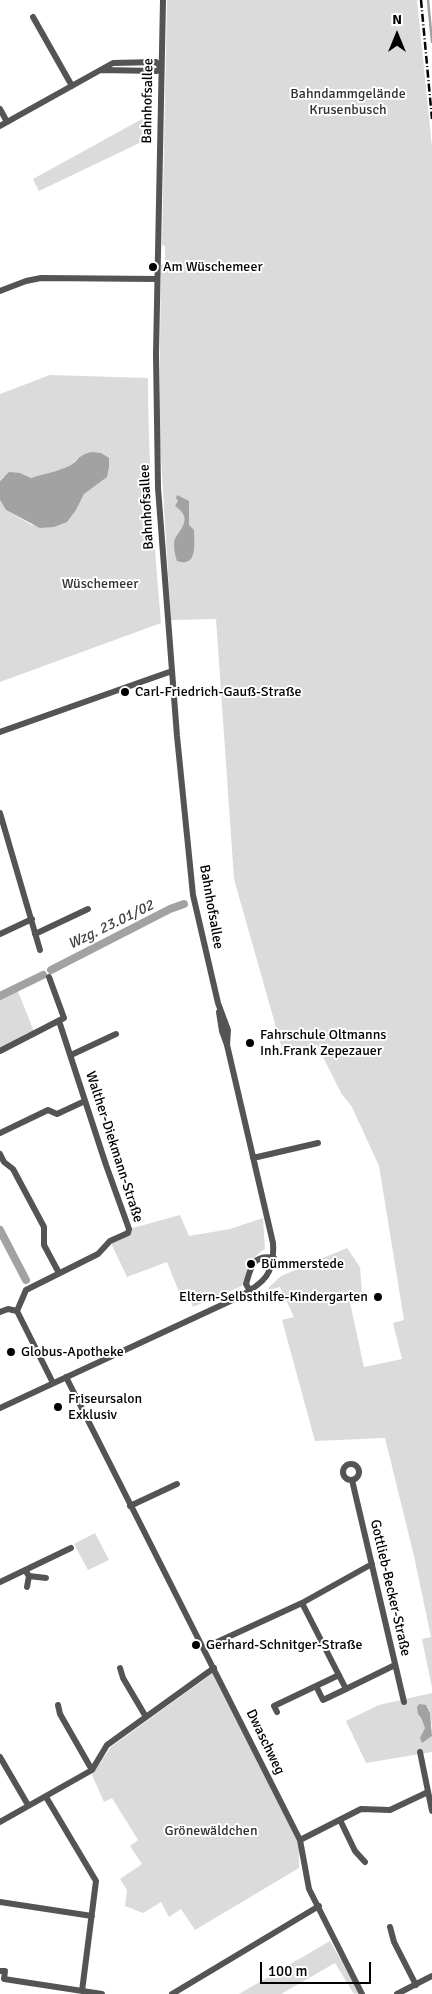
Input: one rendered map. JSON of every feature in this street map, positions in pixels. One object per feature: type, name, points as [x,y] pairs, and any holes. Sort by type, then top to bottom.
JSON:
[{"type":"street","name":"Bahnhofsallee","points":[[162,0],[156,417],[157,470],[172,671],[193,895],[219,1008],[228,1030],[227,1045],[273,1243],[273,1261]]},
{"type":"street","points":[[33,17],[72,86]]},
{"type":"street","points":[[0,126],[113,63],[156,62],[161,67]]},
{"type":"street","points":[[0,109],[7,122]]},
{"type":"street","points":[[0,291],[26,281],[41,278],[157,280]]},
{"type":"street","points":[[0,732],[172,671]]},
{"type":"street","points":[[0,813],[40,950]]},
{"type":"street","points":[[35,934],[88,909]]},
{"type":"street","points":[[0,934],[32,919]]},
{"type":"street","name":"Walther-Diekmann-Straße","points":[[17,1312],[26,1290],[98,1254],[110,1241],[128,1233],[129,1229],[59,1021],[64,1018],[49,977]]},
{"type":"street","points":[[0,1051],[59,1021]]},
{"type":"street","points":[[71,1055],[116,1034]]},
{"type":"street","points":[[0,1134],[48,1110],[58,1114],[85,1101]]},
{"type":"street","points":[[253,1158],[318,1143]]},
{"type":"street","points":[[0,1154],[4,1162],[13,1169],[44,1227],[44,1245],[59,1274]]},
{"type":"street","points":[[0,1408],[250,1291],[264,1280],[273,1261],[265,1256],[259,1258],[251,1268],[246,1284],[250,1291]]},
{"type":"street","points":[[0,1312],[8,1309],[17,1312],[52,1384]]},
{"type":"street","name":"Dwaschweg","points":[[66,1377],[300,1840],[309,1888],[362,1994]]},
{"type":"street","name":"Gottlieb-Becker-Straße","points":[[352,1480],[404,1702]]},
{"type":"street","points":[[130,1506],[178,1484]]},
{"type":"street","points":[[0,1582],[27,1573],[71,1548]]},
{"type":"street","points":[[204,1648],[302,1603],[372,1564]]},
{"type":"street","points":[[27,1573],[46,1578]]},
{"type":"street","points":[[27,1573],[27,1587]]},
{"type":"street","points":[[302,1603],[346,1689]]},
{"type":"street","points":[[316,1686],[323,1700],[395,1665]]},
{"type":"street","points":[[120,1668],[123,1678],[146,1717]]},
{"type":"street","points":[[0,1822],[92,1770],[107,1745],[214,1668]]},
{"type":"street","points":[[277,1712],[274,1706],[339,1675]]},
{"type":"street","points":[[58,1705],[60,1714],[92,1770]]},
{"type":"street","points":[[420,1752],[432,1810]]},
{"type":"street","points":[[0,1757],[28,1806]]},
{"type":"street","points":[[300,1840],[361,1809],[390,1810],[428,1792]]},
{"type":"street","points":[[46,1797],[96,1881],[82,1991]]},
{"type":"street","points":[[340,1820],[355,1851],[365,1862]]},
{"type":"street","points":[[0,1902],[92,1916]]},
{"type":"street","points":[[172,1994],[319,1906]]},
{"type":"street","points":[[390,1927],[394,1942],[416,1985]]},
{"type":"street","points":[[0,1971],[5,1971],[4,1979],[102,1994]]},
{"type":"street","points":[[397,1994],[432,1976]]},
{"type":"green space","name":"Bahndammgelände Krusenbusch","points":[[167,0],[417,0],[432,147],[432,1688],[422,1639],[431,1637],[414,1556],[385,1438],[315,1441],[282,1320],[294,1317],[280,1287],[269,1290],[268,1288],[281,1276],[347,1248],[360,1267],[362,1294],[349,1298],[364,1367],[402,1359],[393,1323],[404,1320],[379,1166],[352,1107],[341,1093],[317,1045],[283,1052],[234,879],[216,619],[171,620],[159,427],[161,265],[165,264],[165,246],[162,245]]},
{"type":"green space","points":[[151,114],[152,137],[39,191],[33,179]]},
{"type":"green space","name":"Wüschemeer","points":[[50,375],[148,378],[152,501],[161,623],[0,682],[0,500],[6,510],[32,525],[76,510],[84,494],[93,486],[77,459],[68,467],[56,472],[31,478],[20,473],[3,477],[0,481],[0,394]]},
{"type":"green space","points":[[17,989],[35,1034],[0,1048],[0,997]]},
{"type":"green space","points":[[180,1215],[189,1236],[230,1229],[263,1218],[265,1249],[252,1261],[242,1286],[193,1307],[186,1289],[179,1292],[167,1262],[127,1277],[110,1241],[129,1229]]},
{"type":"green space","points":[[95,1533],[109,1560],[88,1570],[74,1544]]},
{"type":"green space","name":"Grönewäldchen","points":[[213,1673],[299,1840],[299,1868],[195,1930],[181,1909],[169,1917],[161,1902],[143,1913],[125,1906],[127,1890],[120,1879],[142,1864],[130,1846],[138,1840],[112,1798],[104,1802],[92,1775],[111,1747]]},
{"type":"green space","points":[[432,1693],[432,1727],[427,1706],[418,1712],[425,1728],[422,1736],[428,1739],[432,1736],[432,1752],[366,1763],[346,1721],[379,1705]]},
{"type":"green space","points":[[330,1941],[360,1993],[354,1994],[335,1963],[281,1994],[239,1994]]},
{"type":"shaded area","points":[[92,452],[101,453],[109,458],[107,477],[84,494],[67,522],[54,527],[40,528],[6,510],[0,500],[0,481],[9,472],[20,473],[31,478],[64,468],[81,456]]},
{"type":"shaded area","points":[[177,495],[189,501],[189,525],[194,530],[192,558],[184,562],[177,561],[174,549],[175,539],[184,521],[183,514],[175,506],[178,501]]},
{"type":"shaded area","points":[[419,1704],[426,1705],[430,1713],[432,1736],[422,1743],[420,1738],[425,1728],[418,1714],[417,1707]]},
{"type":"waterway","points":[[428,0],[432,42]]},
{"type":"waterway","name":"Wzg. 23.01/02","points":[[51,970],[170,909],[184,904]]},
{"type":"waterway","name":"Wzg. 23.01/02","points":[[0,996],[43,975]]},
{"type":"waterway","points":[[0,1230],[26,1280]]},
{"type":"railway","points":[[421,0],[432,119]]},
{"type":"place","name":"Am Wüschemeer","points":[[153,267]]},
{"type":"place","name":"Carl-Friedrich-Gauß-Straße","points":[[125,692]]},
{"type":"place","name":"Fahrschule Oltmanns Inh.Frank Zepezauer","points":[[250,1043]]},
{"type":"place","name":"Bümmerstede","points":[[251,1264]]},
{"type":"place","name":"Eltern-Selbsthilfe-Kindergarten","points":[[378,1297]]},
{"type":"place","name":"Globus-Apotheke","points":[[11,1352]]},
{"type":"place","name":"Friseursalon Exklusiv","points":[[58,1407]]},
{"type":"place","name":"Gerhard-Schnitger-Straße","points":[[196,1645]]}]
